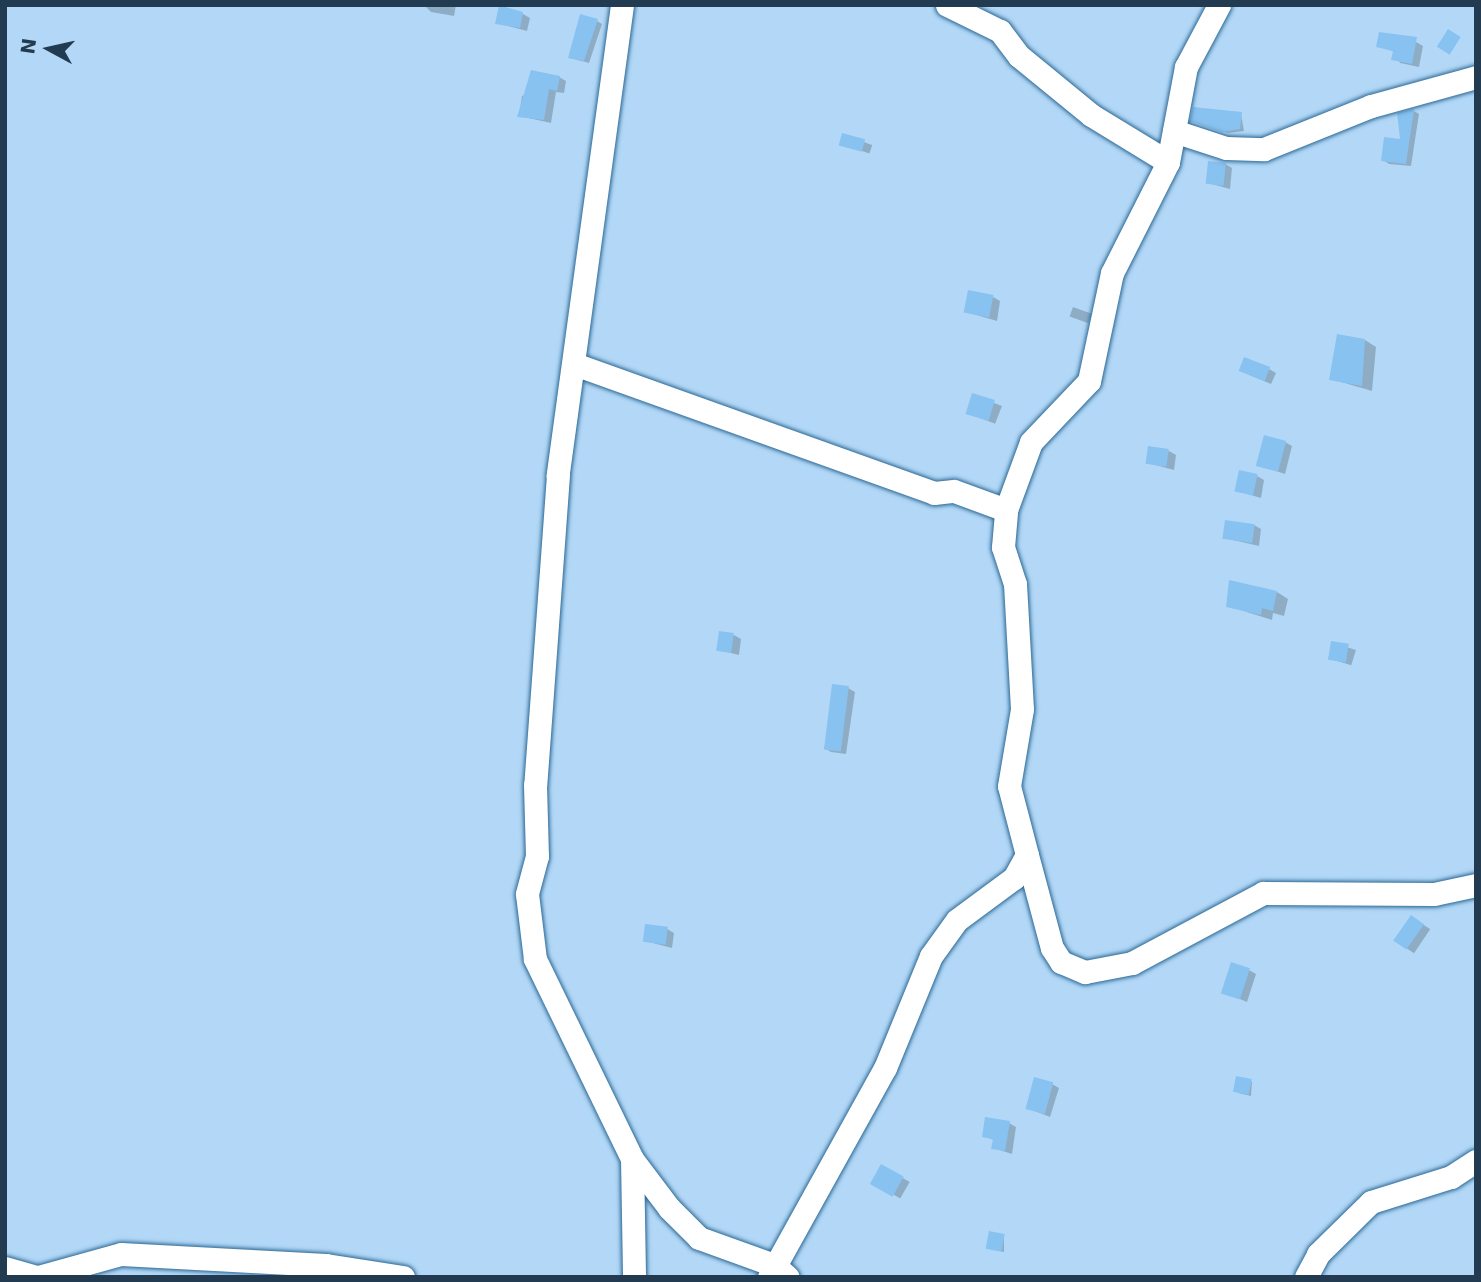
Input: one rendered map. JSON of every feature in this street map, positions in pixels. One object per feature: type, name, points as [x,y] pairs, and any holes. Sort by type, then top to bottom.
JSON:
[{"type":"street","points":[[622,5],[577,365],[558,475],[535,785],[537,856],[527,894],[535,959],[632,1158],[699,1238],[777,1273],[885,1068],[931,956],[957,920],[1014,878],[1027,855]]},
{"type":"street","points":[[947,5],[1000,31],[1019,56],[1091,116],[1168,162]]},
{"type":"street","points":[[1219,5],[1186,67],[1168,162],[1112,273],[1089,381],[1031,442],[1006,510],[1003,547],[1014,584],[1022,709],[1009,786],[1052,948],[1061,962],[1085,972],[1132,963],[1264,893],[1434,894],[1476,884]]},
{"type":"street","points":[[1174,131],[1226,148],[1265,149],[1371,106],[1476,77]]},
{"type":"street","points":[[577,365],[934,493],[954,491],[1006,510]]},
{"type":"street","points":[[632,1158],[634,1277]]},
{"type":"street","points":[[1306,1277],[1318,1254],[1371,1202],[1451,1177],[1476,1161]]},
{"type":"street","points":[[5,1268],[37,1277],[121,1254],[326,1265],[402,1277]]},
{"type":"building","points":[[499,5],[523,12],[520,28],[495,24]]},
{"type":"building","points":[[580,14],[598,19],[584,61],[568,58]]},
{"type":"building","points":[[1448,29],[1461,37],[1450,55],[1437,47]]},
{"type":"building","points":[[1379,32],[1417,37],[1412,64],[1391,60],[1393,51],[1376,47]]},
{"type":"building","points":[[531,70],[560,76],[557,91],[549,89],[544,120],[517,117]]},
{"type":"building","points":[[1193,107],[1242,112],[1240,129],[1222,132],[1190,121]]},
{"type":"building","points":[[1414,109],[1406,164],[1381,161],[1384,137],[1400,139],[1397,113]]},
{"type":"building","points":[[842,133],[865,139],[862,152],[839,146]]},
{"type":"building","points":[[1208,161],[1226,163],[1223,186],[1206,184]]},
{"type":"building","points":[[968,290],[994,295],[989,318],[964,313]]},
{"type":"building","points":[[1337,334],[1365,339],[1362,386],[1329,380]]},
{"type":"building","points":[[1244,357],[1270,367],[1265,381],[1239,371]]},
{"type":"building","points":[[972,393],[995,400],[989,421],[966,414]]},
{"type":"building","points":[[1264,435],[1286,441],[1278,472],[1256,466]]},
{"type":"building","points":[[1148,446],[1169,449],[1166,467],[1145,464]]},
{"type":"building","points":[[1239,470],[1258,474],[1253,495],[1234,492]]},
{"type":"building","points":[[1225,520],[1255,524],[1252,543],[1222,539]]},
{"type":"building","points":[[1229,580],[1277,591],[1273,611],[1262,608],[1261,615],[1226,607]]},
{"type":"building","points":[[719,631],[734,633],[731,653],[716,651]]},
{"type":"building","points":[[1331,641],[1349,644],[1346,663],[1328,660]]},
{"type":"building","points":[[832,684],[849,686],[841,752],[824,750]]},
{"type":"building","points":[[1411,915],[1424,924],[1406,950],[1393,940]]},
{"type":"building","points":[[645,924],[668,927],[666,945],[643,942]]},
{"type":"building","points":[[1231,962],[1250,968],[1240,1000],[1221,993]]},
{"type":"building","points":[[1236,1076],[1252,1079],[1249,1095],[1233,1092]]},
{"type":"building","points":[[1034,1077],[1053,1082],[1045,1114],[1025,1109]]},
{"type":"building","points":[[985,1117],[1010,1121],[1005,1151],[991,1149],[993,1139],[982,1137]]},
{"type":"building","points":[[881,1164],[904,1177],[893,1197],[870,1184]]},
{"type":"building","points":[[989,1231],[1005,1234],[1001,1252],[986,1249]]}]
